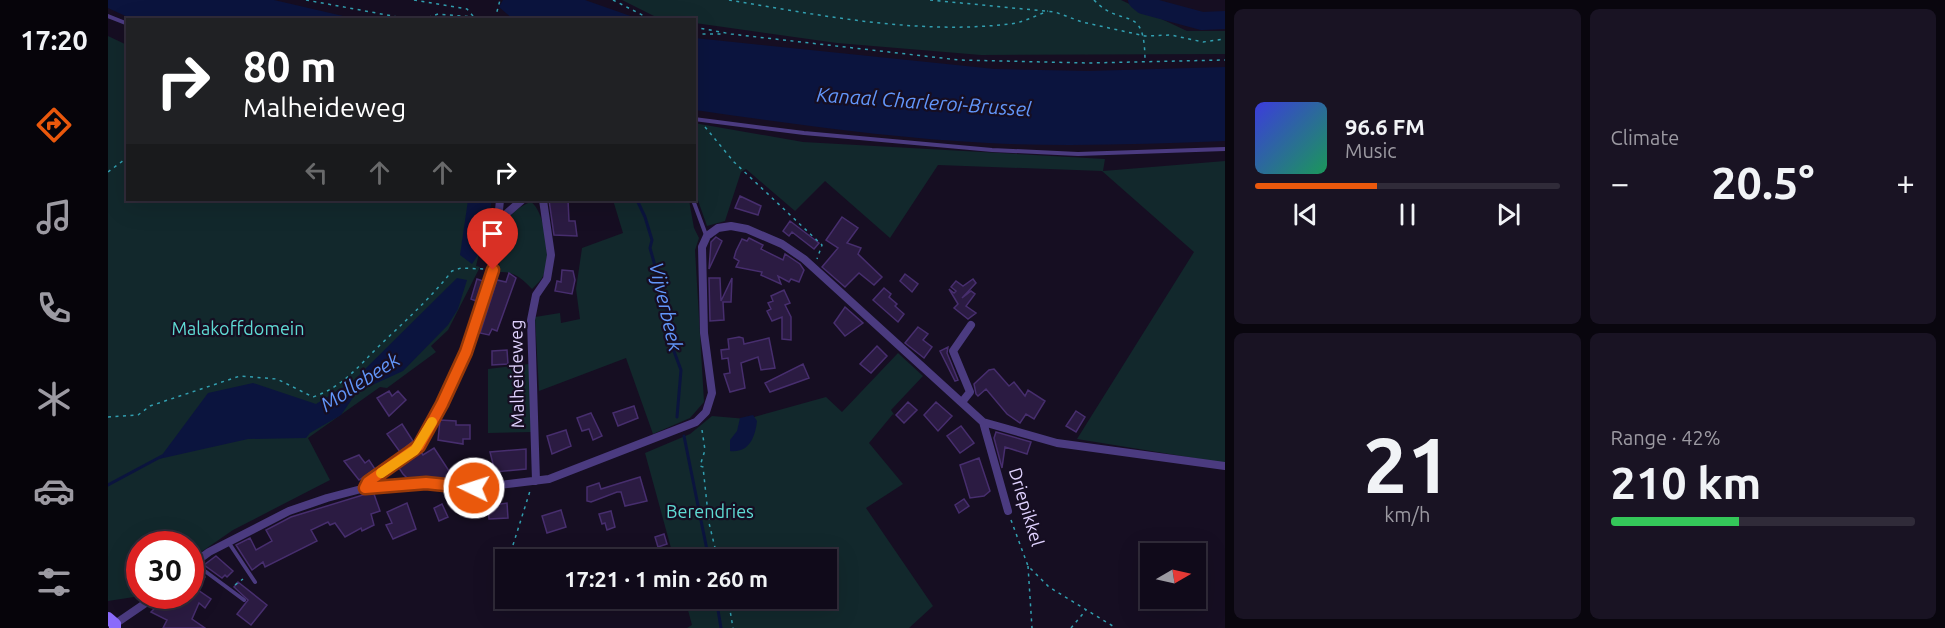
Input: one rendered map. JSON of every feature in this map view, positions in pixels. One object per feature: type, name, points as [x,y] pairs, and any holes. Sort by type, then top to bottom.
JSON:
[{"type":"street","name":"Malheideweg","points":[[365,488],[368,482],[419,446],[442,404],[466,352],[493,270],[500,201]]},
{"type":"street","points":[[498,221],[521,201]]},
{"type":"street","name":"Malheideweg","points":[[534,482],[531,320],[536,295],[547,279],[551,255],[543,201]]},
{"type":"street","points":[[204,557],[289,511],[365,488],[426,483],[474,488],[534,482],[618,454],[696,422],[706,412],[712,393],[704,333],[702,247],[707,236],[723,227],[747,229],[782,244],[813,267],[875,327],[983,422],[1057,443],[1225,466]]},
{"type":"street","points":[[962,402],[970,392],[953,351],[971,325]]},
{"type":"street","name":"Driepikkel","points":[[983,422],[1008,511]]},
{"type":"street","points":[[113,624],[136,609]]},
{"type":"lane","points":[[108,16],[126,23]]},
{"type":"lane","points":[[696,119],[804,133],[992,150],[1078,154],[1225,149]]},
{"type":"lane","points":[[693,201],[707,236]]},
{"type":"lane","points":[[228,542],[255,582]]},
{"type":"lane","points":[[204,572],[244,600]]},
{"type":"path","points":[[306,0],[403,18]]},
{"type":"path","points":[[414,0],[467,9],[473,17]]},
{"type":"path","points":[[495,18],[500,0]]},
{"type":"path","points":[[613,0],[648,18]]},
{"type":"path","points":[[729,0],[857,21],[963,27],[1009,24],[1048,11]]},
{"type":"path","points":[[930,0],[1048,11],[1082,22],[1145,36],[1171,35],[1203,42],[1225,39]]},
{"type":"path","points":[[1094,0],[1141,25],[1145,36],[1145,62]]},
{"type":"path","points":[[427,18],[438,14],[484,18]]},
{"type":"path","points":[[696,27],[731,34],[959,60],[1145,62],[1225,60]]},
{"type":"path","points":[[696,34],[731,34]]},
{"type":"path","points":[[696,119],[734,162],[822,245],[813,267]]},
{"type":"path","points":[[108,172],[126,158]]},
{"type":"path","points":[[108,417],[138,415],[161,402],[240,376],[277,378],[313,397],[330,392],[351,377],[378,347],[411,318],[452,271],[469,267],[493,270]]},
{"type":"path","points":[[696,422],[702,431],[705,450],[700,466],[703,467],[709,523],[715,549]]},
{"type":"path","points":[[513,545],[534,482]]},
{"type":"path","name":"Driepikkel","points":[[1008,511],[1018,543],[1029,566],[1049,587],[1116,628]]},
{"type":"path","points":[[1029,566],[1032,628]]},
{"type":"path","points":[[231,590],[240,580],[251,576]]},
{"type":"path","points":[[730,609],[733,628]]},
{"type":"path","points":[[1071,628],[1086,610]]},
{"type":"green space","points":[[622,0],[1121,0],[1187,31],[1225,31],[1225,54],[981,55],[837,43],[696,23],[696,18],[656,17]]},
{"type":"green space","name":"Malakoffdomein","points":[[108,36],[126,45],[126,201],[492,201],[476,266],[480,267],[448,330],[431,346],[436,352],[387,388],[380,387],[308,438],[330,480],[233,530],[204,550],[204,531],[126,531],[126,598],[108,601]]},
{"type":"green space","points":[[696,123],[803,142],[1105,159],[1103,171],[1225,161],[1225,463],[1077,439],[1194,252],[1102,171],[938,165],[890,238],[825,181],[795,211],[746,169],[741,172],[725,221],[707,226],[696,195]]},
{"type":"green space","points":[[613,201],[689,201],[694,228],[699,238],[695,250],[704,402],[690,418],[653,434],[626,358],[539,391],[535,317],[560,313],[561,323],[580,319],[576,289],[582,248],[623,233]]},
{"type":"green space","points":[[531,202],[540,215],[547,247],[543,276],[532,289],[513,274],[499,272],[502,240],[507,221],[513,213]]},
{"type":"green space","name":"Berendries","points":[[898,353],[923,376],[891,410],[895,416],[893,414],[869,443],[903,484],[866,508],[933,606],[909,628],[687,628],[692,625],[688,609],[837,609],[837,549],[671,549],[645,453],[690,434],[712,416],[747,419],[826,397],[842,412]]},
{"type":"green space","points":[[529,364],[532,432],[488,433],[488,369]]},
{"type":"water","points":[[108,0],[274,0],[352,18],[130,18],[108,8]]},
{"type":"water","points":[[503,0],[585,0],[636,18],[512,18],[499,7]]},
{"type":"water","name":"Kanaal Charleroi-Brussel","points":[[696,38],[995,69],[1088,71],[1225,67],[1225,141],[1077,145],[988,143],[804,125],[696,110]]},
{"type":"water","points":[[468,201],[492,201],[478,255],[472,264],[460,255]]},
{"type":"water","points":[[457,278],[467,280],[458,309],[448,325],[403,371],[357,392],[341,415],[310,433],[306,438],[248,439],[159,459],[208,393],[253,383],[316,404],[353,381]]},
{"type":"water","points":[[753,415],[757,421],[750,443],[742,450],[730,451],[730,440],[737,431],[740,418]]},
{"type":"building","points":[[740,196],[761,206],[758,215],[735,208]]},
{"type":"building","points":[[549,201],[568,201],[569,221],[575,221],[577,236],[554,235]]},
{"type":"building","points":[[842,217],[858,228],[847,243],[861,248],[858,254],[882,277],[874,285],[859,273],[845,287],[822,267],[838,248],[826,240]]},
{"type":"building","points":[[790,221],[819,243],[814,249],[792,232],[789,236],[783,231]]},
{"type":"building","points":[[716,237],[722,241],[709,269],[711,242]]},
{"type":"building","points":[[749,238],[763,245],[761,249],[783,260],[785,254],[800,264],[804,270],[799,282],[791,279],[789,282],[778,276],[781,284],[761,275],[762,272],[736,267],[739,261],[734,258],[736,251],[742,239],[747,241]]},
{"type":"building","points":[[562,270],[573,271],[575,280],[572,294],[555,291],[557,281],[561,282]]},
{"type":"building","points":[[509,273],[516,278],[497,331],[492,329],[489,335],[480,333],[497,280],[506,282]]},
{"type":"building","points":[[905,274],[918,284],[912,292],[900,281]]},
{"type":"building","points":[[709,278],[720,278],[721,301],[732,278],[731,302],[723,302],[724,320],[710,321]]},
{"type":"building","points":[[477,279],[483,281],[476,301],[471,299]]},
{"type":"building","points":[[973,279],[976,283],[962,298],[971,291],[975,294],[966,306],[976,313],[968,319],[954,308],[958,304],[949,289],[954,293],[956,291],[951,287],[956,281],[963,286]]},
{"type":"building","points":[[884,288],[891,294],[889,297],[897,304],[895,306],[904,314],[898,322],[873,300]]},
{"type":"building","points":[[784,290],[790,303],[785,305],[791,317],[791,340],[782,339],[782,317],[772,321],[767,311],[771,309],[768,303],[773,301],[771,296]]},
{"type":"building","points":[[845,307],[863,323],[845,336],[834,323]]},
{"type":"building","points":[[918,327],[928,334],[923,340],[932,347],[924,358],[905,343]]},
{"type":"building","points":[[743,338],[744,344],[769,338],[775,368],[761,370],[758,357],[741,363],[745,388],[730,392],[724,374],[730,373],[728,358],[722,359],[721,350],[729,349],[728,339]]},
{"type":"building","points":[[877,346],[887,356],[871,373],[860,364]]},
{"type":"building","points":[[948,347],[947,353],[958,380],[955,381],[940,351]]},
{"type":"building","points":[[507,350],[508,364],[492,365],[492,351]]},
{"type":"building","points":[[803,364],[809,378],[770,392],[765,383]]},
{"type":"building","points":[[994,369],[1009,386],[1014,382],[1025,396],[1028,390],[1045,401],[1034,419],[1026,414],[1020,423],[1007,414],[986,389],[978,396],[976,394],[974,384],[989,370]]},
{"type":"building","points":[[389,391],[392,396],[398,391],[406,400],[389,416],[377,398]]},
{"type":"building","points":[[908,402],[917,410],[904,423],[896,415]]},
{"type":"building","points":[[936,402],[952,416],[938,431],[924,415]]},
{"type":"building","points":[[634,406],[638,418],[618,426],[613,413]]},
{"type":"building","points":[[1076,411],[1085,417],[1076,432],[1066,426]]},
{"type":"building","points":[[591,413],[602,436],[593,440],[589,429],[582,431],[577,418]]},
{"type":"building","points":[[440,420],[456,421],[456,425],[470,425],[470,439],[463,439],[463,444],[438,440]]},
{"type":"building","points":[[402,424],[413,441],[400,452],[387,434]]},
{"type":"building","points":[[961,426],[974,443],[960,453],[947,436]]},
{"type":"building","points":[[566,430],[571,446],[552,454],[547,436]]},
{"type":"building","points":[[996,432],[1031,442],[1027,454],[1005,447],[1002,468],[994,438]]},
{"type":"building","points":[[434,448],[449,471],[465,467],[466,477],[407,478],[403,474],[399,468],[421,452],[423,455]]},
{"type":"building","points":[[526,449],[526,469],[495,472],[490,452]]},
{"type":"building","points":[[359,455],[365,463],[369,460],[375,469],[359,480],[344,461]]},
{"type":"building","points":[[979,458],[990,491],[984,496],[970,498],[960,465]]},
{"type":"building","points":[[640,477],[647,501],[625,506],[621,492],[617,492],[591,502],[587,501],[587,487],[599,483],[601,489]]},
{"type":"building","points":[[366,494],[374,494],[380,511],[371,514],[374,525],[362,531],[361,528],[345,537],[335,523],[330,525],[328,522],[311,530],[317,541],[265,567],[263,562],[252,570],[236,545],[250,538],[256,550],[272,541],[266,530],[291,517]]},
{"type":"building","points":[[964,499],[969,506],[959,513],[955,505]]},
{"type":"building","points":[[407,503],[416,529],[393,539],[386,525],[392,523],[387,512]]},
{"type":"building","points":[[507,503],[508,518],[489,519],[488,506]]},
{"type":"building","points":[[442,504],[448,517],[439,521],[434,508]]},
{"type":"building","points":[[561,510],[566,527],[547,533],[542,516]]},
{"type":"building","points":[[611,511],[615,527],[607,530],[599,514]]},
{"type":"building","points":[[664,534],[667,544],[658,547],[655,537]]},
{"type":"building","points":[[216,556],[233,571],[227,577],[225,575],[222,578],[204,565]]},
{"type":"building","points":[[238,582],[267,605],[251,625],[237,614],[248,600],[234,587]]},
{"type":"building","points":[[204,594],[211,599],[204,607]]},
{"type":"building","points":[[154,609],[196,609],[192,619],[205,628],[163,628],[167,620],[151,612]]},
{"type":"waterway","points":[[1137,0],[1143,5],[1202,21],[1225,20]]},
{"type":"waterway","name":"Vijverbeek","points":[[637,201],[652,240],[650,248],[666,305],[672,346],[681,370],[677,417]]},
{"type":"waterway","name":"Vijverbeek","points":[[684,436],[707,549]]},
{"type":"waterway","name":"Mollebeek","points":[[108,485],[162,456]]},
{"type":"waterway","name":"Vijverbeek","points":[[718,609],[721,628]]},
{"type":"slow traffic","points":[[381,473],[415,450],[432,422]]},
{"type":"route","points":[[474,488],[455,488],[426,483],[365,488],[368,482],[419,446],[466,352],[493,270]]}]
